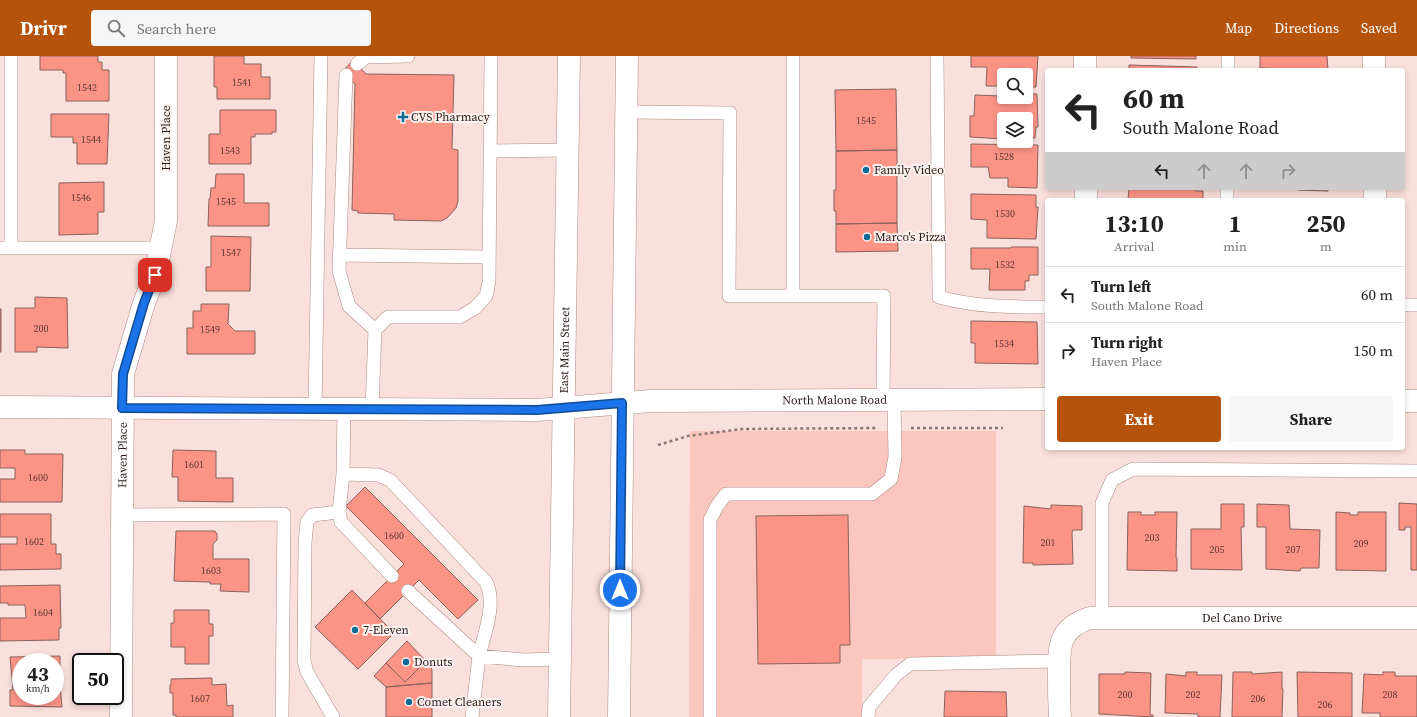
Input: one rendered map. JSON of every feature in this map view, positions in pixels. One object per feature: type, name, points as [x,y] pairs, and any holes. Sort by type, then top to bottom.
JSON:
[{"type":"street","name":"Haven Place","points":[[121,717],[123,374],[144,303],[155,275],[162,248],[166,221],[166,56]]},
{"type":"street","name":"East Main Street","points":[[559,717],[565,408],[569,56]]},
{"type":"street","points":[[619,717],[622,403],[628,56]]},
{"type":"street","points":[[1085,56],[1085,68]]},
{"type":"street","points":[[1374,56],[1374,68]]},
{"type":"street","name":"North Malone Road","points":[[0,407],[537,410],[650,401],[749,399],[1045,399]]},
{"type":"street","points":[[1405,401],[1417,401]]},
{"type":"street","name":"Del Cano Drive","points":[[1059,661],[1059,649],[1063,638],[1069,628],[1084,619],[1417,618]]},
{"type":"street","points":[[1059,661],[1060,717]]},
{"type":"lane","points":[[11,56],[5,248],[162,248]]},
{"type":"lane","points":[[315,409],[321,56]]},
{"type":"lane","points":[[356,64],[366,57],[408,56]]},
{"type":"lane","points":[[372,409],[375,330],[388,317],[460,317],[475,308],[486,296],[489,282],[491,56]]},
{"type":"lane","points":[[792,296],[793,56]]},
{"type":"lane","points":[[937,56],[939,297],[960,303],[999,307],[1045,307]]},
{"type":"lane","points":[[1228,56],[1228,68]]},
{"type":"lane","points":[[346,75],[339,271],[349,306],[375,330]]},
{"type":"lane","points":[[627,112],[730,113],[729,296],[884,296],[889,399],[895,428],[895,458],[891,478],[872,494],[726,494],[717,506],[710,520],[710,717]]},
{"type":"lane","points":[[490,151],[568,150]]},
{"type":"lane","points":[[339,255],[489,257]]},
{"type":"lane","points":[[1405,306],[1417,305]]},
{"type":"lane","points":[[344,409],[343,474],[339,512],[342,522],[392,576]]},
{"type":"lane","points":[[1102,618],[1102,503],[1112,480],[1133,469],[1417,471]]},
{"type":"lane","points":[[343,474],[378,475],[390,480],[486,582],[490,590],[491,602],[479,656],[472,717]]},
{"type":"lane","points":[[333,717],[307,672],[304,661],[305,542],[307,522],[312,515],[339,512]]},
{"type":"lane","points":[[121,515],[284,514],[282,717]]},
{"type":"lane","points":[[408,591],[479,656],[523,660],[560,659]]},
{"type":"lane","points":[[868,717],[869,707],[896,676],[910,664],[1059,661]]},
{"type":"path","points":[[658,445],[688,436],[742,429],[1003,428]]},
{"type":"shaded area","points":[[690,431],[996,431],[996,659],[862,659],[862,717],[689,717]]},
{"type":"building","points":[[40,56],[98,56],[98,62],[102,62],[102,70],[109,70],[109,101],[66,101],[66,73],[63,73],[63,70],[40,70]]},
{"type":"building","points":[[214,56],[244,56],[244,64],[261,64],[261,77],[270,77],[270,99],[217,99],[217,87],[214,87]]},
{"type":"building","points":[[971,56],[1038,56],[1036,87],[1033,87],[1033,68],[997,68],[997,86],[986,86],[987,67],[971,67]]},
{"type":"building","points":[[1131,56],[1196,56],[1196,59],[1131,58]]},
{"type":"building","points":[[1260,56],[1327,56],[1328,68],[1260,68]]},
{"type":"building","name":"CVS Pharmacy","points":[[353,60],[366,74],[454,75],[452,149],[458,150],[458,201],[456,208],[447,218],[441,221],[394,220],[394,214],[358,213],[358,211],[352,210],[355,84],[342,72]]},
{"type":"building","points":[[1129,65],[1197,67],[1197,68],[1129,68]]},
{"type":"building","points":[[896,89],[897,150],[836,151],[835,90]]},
{"type":"building","points":[[1033,94],[1037,94],[1038,127],[1036,127],[1035,138],[1033,138],[1033,112],[997,112],[997,139],[970,137],[970,116],[974,116],[975,95],[997,96],[997,104],[1033,104]]},
{"type":"building","points":[[220,110],[276,110],[276,132],[272,132],[272,134],[255,134],[255,137],[251,137],[251,164],[209,164],[209,134],[220,134]]},
{"type":"building","points":[[51,114],[109,114],[107,164],[77,164],[77,143],[73,143],[73,137],[51,137]]},
{"type":"building","points":[[971,144],[997,144],[997,148],[1033,148],[1033,145],[1038,145],[1037,188],[1008,187],[1008,178],[990,178],[988,167],[971,167]]},
{"type":"building","name":"Family Video","points":[[897,150],[897,223],[836,224],[836,211],[834,211],[834,190],[836,190],[836,151]]},
{"type":"building","points":[[216,174],[244,174],[244,203],[269,203],[269,226],[208,226],[209,199],[211,188],[215,188]]},
{"type":"building","points":[[104,182],[104,212],[98,212],[98,234],[59,235],[59,183]]},
{"type":"building","points":[[1129,190],[1203,191],[1203,198],[1128,198]]},
{"type":"building","points":[[1298,190],[1328,190],[1328,191]]},
{"type":"building","points":[[971,194],[1036,195],[1036,207],[1038,207],[1036,239],[987,238],[987,220],[971,219]]},
{"type":"building","name":"Marco's Pizza","points":[[897,223],[898,251],[836,252],[836,224]]},
{"type":"building","points":[[211,236],[251,237],[250,291],[206,291],[206,267],[211,267]]},
{"type":"building","points":[[1038,247],[1038,275],[1029,275],[1029,281],[1025,281],[1025,290],[989,290],[990,269],[971,269],[971,248]]},
{"type":"building","points":[[35,297],[67,298],[68,348],[37,347],[37,352],[15,352],[15,308],[35,308]]},
{"type":"building","points":[[201,304],[229,304],[228,324],[235,331],[255,331],[255,354],[187,354],[187,328],[193,328],[193,311],[201,311]]},
{"type":"building","points":[[1,309],[1,352],[0,352]]},
{"type":"building","points":[[971,321],[1037,322],[1038,364],[975,363],[975,343],[971,343]]},
{"type":"building","points":[[0,450],[25,450],[25,454],[63,454],[62,502],[0,502],[0,479],[15,479],[15,468],[0,468]]},
{"type":"building","points":[[173,450],[216,451],[216,478],[233,478],[233,502],[178,501],[178,477],[172,477]]},
{"type":"building","name":"7-Eleven","points":[[365,487],[478,600],[458,619],[419,580],[380,619],[365,603],[404,564],[346,506]]},
{"type":"building","points":[[1399,503],[1417,504],[1417,570],[1411,570],[1411,527],[1405,527],[1405,530],[1399,530]]},
{"type":"building","points":[[1221,504],[1244,504],[1244,527],[1241,527],[1242,570],[1191,569],[1191,529],[1221,529]]},
{"type":"building","points":[[1257,504],[1289,505],[1290,529],[1320,530],[1319,568],[1301,568],[1300,571],[1266,569],[1266,527],[1257,527]]},
{"type":"building","points":[[1051,505],[1082,506],[1082,530],[1073,530],[1072,532],[1073,564],[1033,565],[1033,563],[1023,563],[1024,506],[1051,509]]},
{"type":"building","points":[[1128,512],[1141,512],[1141,515],[1155,515],[1155,512],[1177,512],[1177,571],[1127,570]]},
{"type":"building","points":[[1336,512],[1358,515],[1358,512],[1386,512],[1386,571],[1336,570]]},
{"type":"building","points":[[0,514],[51,514],[51,544],[56,544],[56,554],[61,554],[61,569],[0,570],[0,544],[17,544],[17,537],[0,537]]},
{"type":"building","points":[[848,515],[850,645],[840,645],[840,663],[758,664],[756,516]]},
{"type":"building","points":[[176,531],[215,531],[217,534],[217,540],[213,544],[213,559],[249,559],[249,592],[220,591],[221,584],[210,584],[210,582],[174,581]]},
{"type":"building","points":[[60,585],[61,628],[59,628],[59,640],[0,641],[0,618],[26,618],[25,605],[8,605],[8,603],[0,603],[0,586]]},
{"type":"building","name":"7-Eleven","points":[[352,590],[394,633],[358,669],[315,627]]},
{"type":"building","points":[[174,610],[209,610],[209,624],[213,624],[213,636],[209,636],[209,664],[185,664],[185,647],[171,647],[171,623],[174,623]]},
{"type":"building","name":"Donuts","points":[[407,641],[426,661],[405,682],[386,663]]},
{"type":"building","points":[[10,657],[12,657],[12,679]]},
{"type":"building","points":[[426,661],[432,669],[432,683],[386,687],[374,676],[386,663],[405,682]]},
{"type":"building","points":[[1125,672],[1151,673],[1150,715],[1153,715],[1153,717],[1099,714],[1099,674],[1125,674]]},
{"type":"building","points":[[1186,672],[1197,672],[1197,675],[1222,675],[1220,717],[1198,717],[1198,714],[1165,713],[1166,674],[1186,676]]},
{"type":"building","points":[[1233,672],[1252,672],[1252,674],[1282,672],[1282,717],[1232,717]]},
{"type":"building","points":[[1297,672],[1352,673],[1352,717],[1298,717]]},
{"type":"building","points":[[1383,672],[1395,672],[1395,676],[1417,676],[1417,717],[1380,717],[1380,713],[1362,713],[1364,674],[1383,675]]},
{"type":"building","points":[[212,678],[212,685],[226,684],[227,706],[233,705],[233,717],[176,717],[176,715],[173,715],[173,693],[170,693],[171,679]]},
{"type":"building","name":"Comet Cleaners","points":[[432,683],[432,717],[386,717],[386,687]]},
{"type":"building","points":[[10,690],[12,690],[12,705],[62,705],[62,707],[10,706]]},
{"type":"building","points":[[945,691],[1006,692],[1007,717],[944,717]]},
{"type":"place","name":"CVS Pharmacy","points":[[403,117]]},
{"type":"place","name":"Family Video","points":[[866,170]]},
{"type":"place","name":"Marco's Pizza","points":[[867,237]]},
{"type":"place","name":"7-Eleven","points":[[355,630]]},
{"type":"place","name":"Donuts","points":[[406,662]]},
{"type":"place","name":"Comet Cleaners","points":[[409,702]]},
{"type":"route","points":[[155,275],[144,303],[123,374],[122,408],[537,410],[622,403],[620,590]]}]
